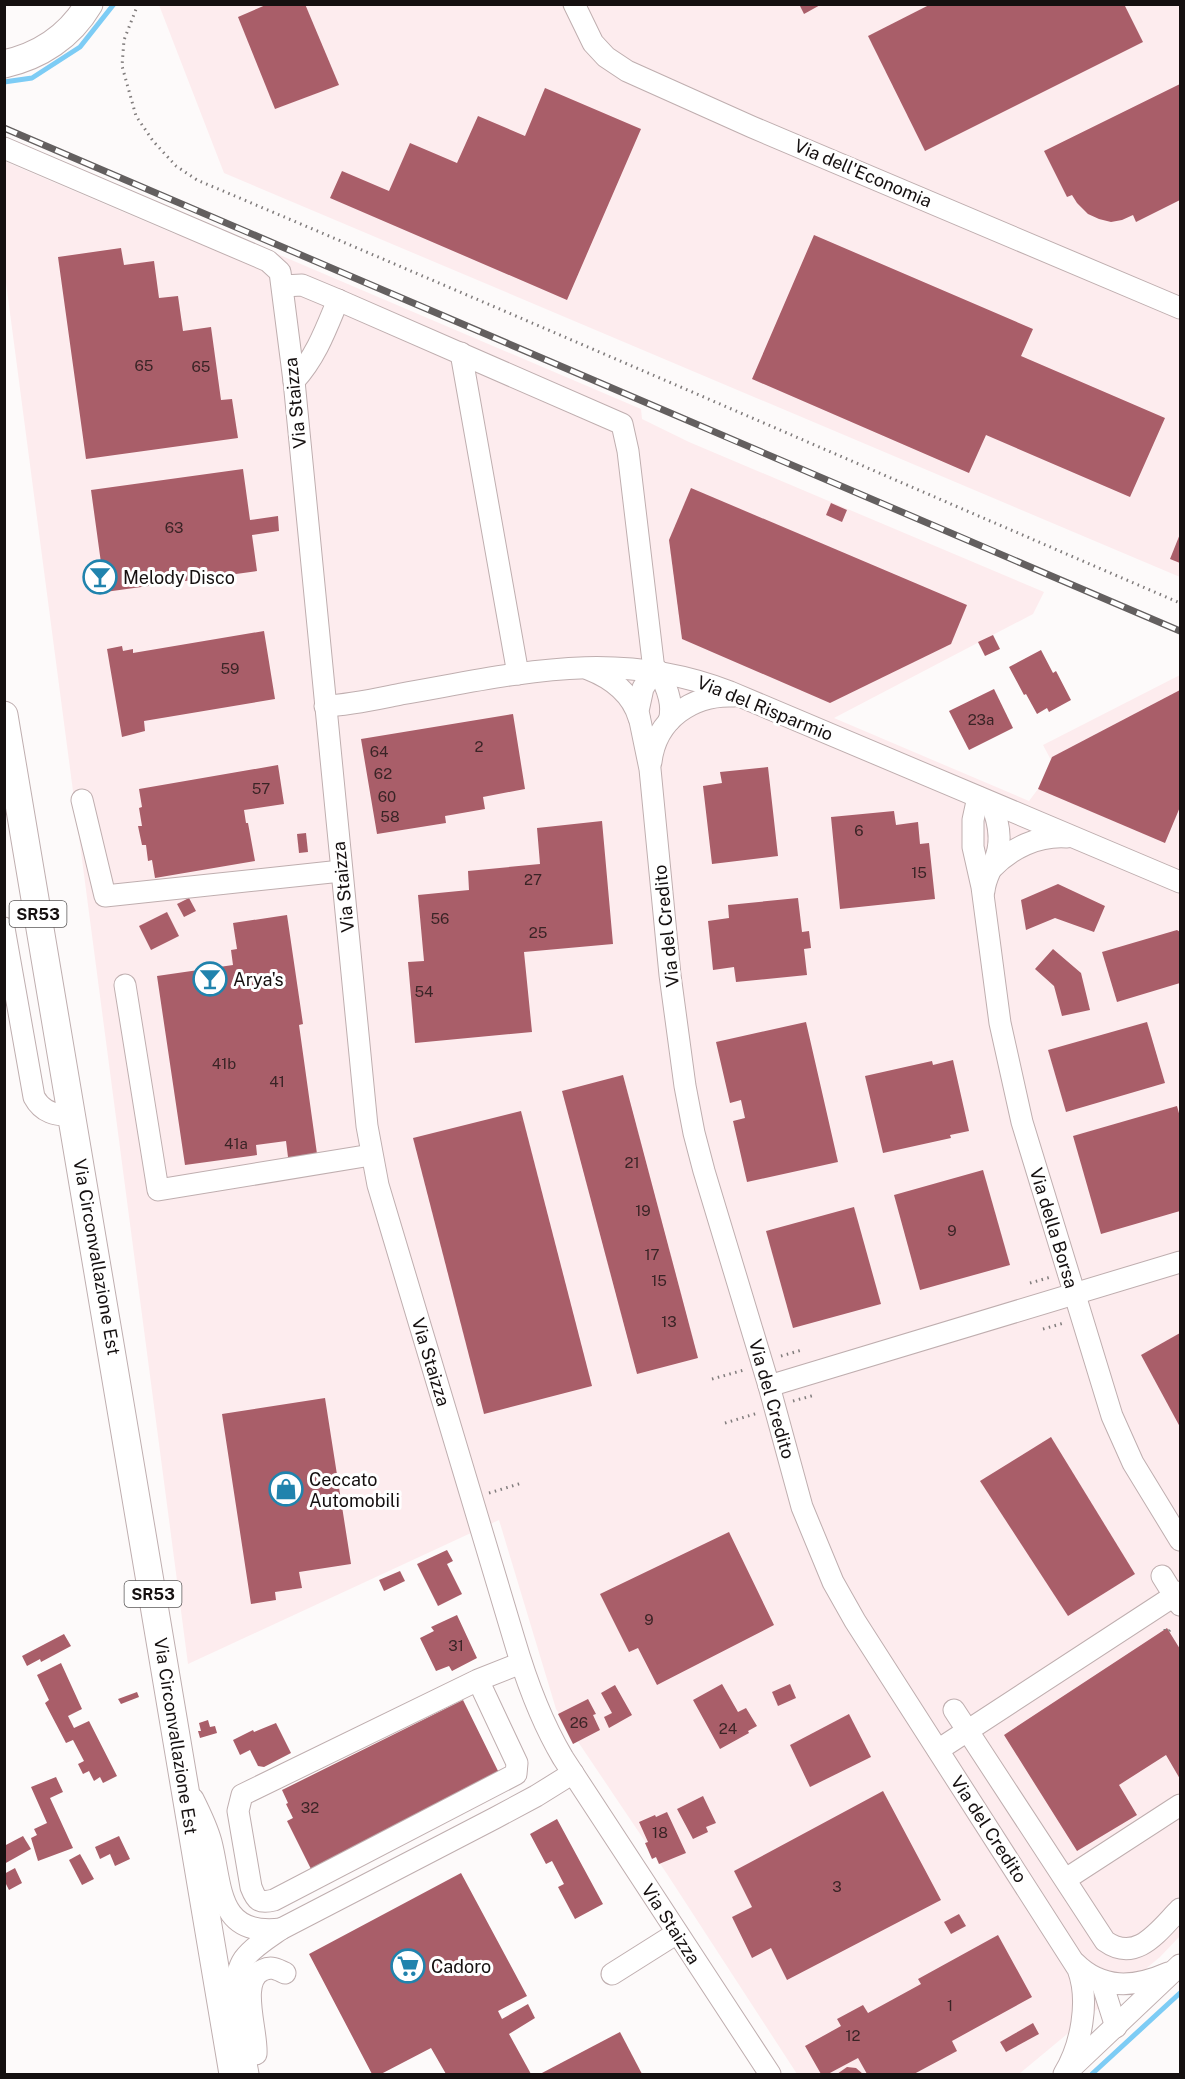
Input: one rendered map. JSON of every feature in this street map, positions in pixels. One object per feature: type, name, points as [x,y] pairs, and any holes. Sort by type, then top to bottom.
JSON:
[{"type":"main road","points":[[4,64],[30,57],[51,45],[73,26],[89,4]]},
{"type":"main road","name":"Via Circonvallazione Est","points":[[4,715],[233,2074]]},
{"type":"street","name":"Via dell'Economia","points":[[574,4],[593,43],[606,57],[627,71],[752,127],[1180,308]]},
{"type":"street","name":"Via Staizza","points":[[4,148],[268,261],[279,270],[283,286],[294,381],[371,1155],[381,1197],[521,1663],[547,1729],[573,1773],[770,2074]]},
{"type":"street","points":[[283,286],[302,285],[622,424],[628,451],[656,671],[669,699],[671,712],[669,721]]},
{"type":"street","points":[[294,381],[307,367],[318,348],[338,300]]},
{"type":"street","points":[[461,353],[518,674]]},
{"type":"street","name":"Via del Risparmio","points":[[325,706],[518,674],[582,667],[618,667],[656,671],[701,681],[740,696],[1180,882]]},
{"type":"street","name":"Via del Credito","points":[[582,667],[601,674],[614,683],[628,697],[639,718]]},
{"type":"street","name":"Via del Credito","points":[[656,671],[650,676],[642,691],[639,718],[650,769],[676,1024],[689,1110],[707,1182],[769,1386],[802,1507],[833,1582],[865,1637],[1075,1962],[1081,1976],[1084,2000],[1082,2019],[1073,2056],[1064,2074]]},
{"type":"street","name":"Via del Credito","points":[[650,769],[654,747],[669,721],[678,711],[696,701],[722,696],[740,696]]},
{"type":"street","points":[[82,800],[105,896],[341,871]]},
{"type":"street","name":"Via della Borsa","points":[[984,898],[985,882],[996,856],[999,833],[985,800]]},
{"type":"street","name":"Via della Borsa","points":[[985,800],[973,820],[973,842],[984,898],[994,982],[1012,1082],[1074,1294],[1116,1425],[1137,1470],[1180,1540]]},
{"type":"street","points":[[990,870],[1003,858],[1025,844],[1051,837],[1077,838]]},
{"type":"street","points":[[4,928],[34,1097],[40,1106],[51,1113],[73,1114]]},
{"type":"street","points":[[125,985],[158,1190],[371,1155]]},
{"type":"street","points":[[769,1386],[1180,1262]]},
{"type":"street","points":[[938,1749],[1179,1598],[1162,1576]]},
{"type":"street","points":[[478,1680],[516,1761],[518,1768],[516,1774],[286,1895],[265,1903],[254,1896],[238,1811],[242,1795],[478,1680],[521,1663]]},
{"type":"street","points":[[954,1710],[1105,1941],[1112,1946],[1128,1950],[1141,1947],[1180,1909]]},
{"type":"street","points":[[249,2074],[236,2005],[237,1978],[247,1956],[281,1929],[505,1813],[573,1773]]},
{"type":"street","points":[[184,1782],[207,1829],[226,1906],[238,1920],[250,1926],[265,1930],[281,1929]]},
{"type":"street","points":[[1066,1879],[1180,1805]]},
{"type":"street","points":[[612,1974],[677,1933]]},
{"type":"street","name":"Via del Credito","points":[[1075,1962],[1104,1986],[1116,2027]]},
{"type":"street","points":[[1097,1979],[1109,1983],[1136,1982],[1158,1977],[1180,1966]]},
{"type":"street","points":[[1064,2074],[1180,1966]]},
{"type":"street","points":[[249,2074],[256,2051],[250,1994],[251,1981],[256,1974],[265,1969],[274,1968],[285,1973]]},
{"type":"street","points":[[1084,2000],[1093,2011],[1116,2027]]},
{"type":"path","points":[[138,4],[124,40],[122,66],[136,116],[153,141],[176,166],[197,180],[495,306],[1180,603]]},
{"type":"path","points":[[1030,1283],[1055,1276]]},
{"type":"path","points":[[1043,1329],[1069,1321]]},
{"type":"path","points":[[776,1358],[802,1350]]},
{"type":"path","points":[[712,1379],[744,1370]]},
{"type":"path","points":[[788,1403],[815,1395]]},
{"type":"path","points":[[725,1423],[758,1413]]},
{"type":"path","points":[[485,1494],[522,1483]]},
{"type":"shaded area","points":[[159,5],[1180,5],[1180,577],[224,173]]},
{"type":"shaded area","points":[[4,161],[175,234],[261,247],[641,409],[642,419],[689,442],[1044,592],[1033,614],[834,718],[1029,801],[1038,789],[1051,760],[1043,745],[1180,675],[1180,1936],[1160,1957],[1019,2074],[797,2074],[556,1709],[499,1520],[188,1664],[5,275]]},
{"type":"building","points":[[268,4],[305,4],[339,85],[275,109],[238,17]]},
{"type":"building","points":[[799,4],[822,4],[804,14]]},
{"type":"building","points":[[931,4],[1124,4],[1143,42],[925,151],[868,36]]},
{"type":"building","points":[[1180,84],[1180,200],[1136,222],[1133,215],[1111,222],[1088,214],[1072,195],[1067,197],[1044,151]]},
{"type":"building","points":[[545,88],[641,129],[567,300],[330,198],[342,171],[389,191],[410,143],[457,163],[478,116],[525,136]]},
{"type":"building","points":[[814,235],[1033,329],[1021,356],[1165,418],[1130,497],[986,435],[969,473],[752,379]]},
{"type":"building","points":[[121,248],[124,265],[154,261],[159,298],[178,296],[183,331],[211,327],[221,400],[232,399],[238,438],[86,459],[58,257]]},
{"type":"building","points":[[243,469],[250,520],[278,516],[279,531],[252,535],[257,571],[105,592],[91,490]]},
{"type":"building","points":[[691,488],[967,605],[951,644],[830,703],[682,639],[669,540]]},
{"type":"building","points":[[831,503],[847,510],[842,522],[826,515]]},
{"type":"building","points":[[1180,534],[1180,563],[1170,559]]},
{"type":"building","points":[[264,631],[275,699],[144,721],[145,731],[122,737],[107,649],[122,646],[123,651],[133,649],[133,653]]},
{"type":"building","points":[[993,635],[1000,649],[985,656],[978,642]]},
{"type":"building","points":[[1041,650],[1053,673],[1056,671],[1071,700],[1049,712],[1047,708],[1037,714],[1009,667]]},
{"type":"building","points":[[994,689],[1013,728],[969,750],[949,711]]},
{"type":"building","points":[[1180,690],[1180,807],[1165,843],[1038,789],[1052,757]]},
{"type":"building","points":[[513,714],[525,789],[483,797],[485,809],[445,816],[446,823],[377,834],[361,739]]},
{"type":"building","points":[[278,765],[284,804],[244,810],[255,861],[155,878],[152,860],[148,861],[146,845],[142,845],[138,826],[142,826],[139,789]]},
{"type":"building","points":[[768,767],[778,856],[712,864],[703,786],[722,783],[720,772]]},
{"type":"building","points":[[894,811],[896,825],[918,822],[920,844],[929,843],[935,899],[840,909],[831,817]]},
{"type":"building","points":[[602,821],[613,944],[524,952],[532,1032],[415,1043],[408,962],[424,961],[418,895],[469,890],[468,871],[540,864],[537,828]]},
{"type":"building","points":[[306,833],[308,852],[299,853],[297,834]]},
{"type":"building","points":[[1058,884],[1105,906],[1094,932],[1055,918],[1026,930],[1021,900]]},
{"type":"building","points":[[189,898],[196,911],[184,917],[177,904]]},
{"type":"building","points":[[798,898],[802,932],[809,931],[811,948],[804,949],[807,975],[736,982],[734,967],[713,970],[708,921],[729,918],[728,905]]},
{"type":"building","points":[[167,912],[179,936],[151,950],[139,926]]},
{"type":"building","points":[[287,915],[303,1024],[299,1025],[318,1161],[289,1165],[286,1141],[256,1145],[257,1155],[185,1165],[157,976],[233,965],[231,950],[237,949],[233,923]]},
{"type":"building","points":[[1177,930],[1180,932],[1180,983],[1117,1002],[1102,952]]},
{"type":"building","points":[[1053,949],[1081,973],[1090,1010],[1062,1016],[1054,986],[1035,969]]},
{"type":"building","points":[[806,1022],[838,1162],[747,1182],[733,1121],[745,1118],[741,1100],[730,1103],[716,1042]]},
{"type":"building","points":[[1147,1022],[1165,1083],[1066,1112],[1048,1050]]},
{"type":"building","points":[[953,1060],[969,1131],[950,1135],[951,1138],[883,1153],[865,1076],[932,1061],[933,1065]]},
{"type":"building","points":[[623,1075],[698,1358],[637,1374],[562,1091]]},
{"type":"building","points":[[1177,1106],[1180,1117],[1180,1211],[1101,1234],[1073,1136]]},
{"type":"building","points":[[521,1111],[592,1386],[484,1414],[413,1138]]},
{"type":"building","points":[[983,1170],[1010,1265],[920,1290],[894,1195]]},
{"type":"building","points":[[854,1207],[881,1304],[793,1328],[766,1231]]},
{"type":"building","points":[[1180,1333],[1180,1427],[1141,1355]]},
{"type":"building","name":"Ceccato Automobili","points":[[325,1398],[351,1564],[299,1572],[302,1588],[275,1592],[276,1600],[251,1604],[222,1414]]},
{"type":"building","points":[[1051,1437],[1135,1574],[1068,1616],[980,1481]]},
{"type":"building","points":[[729,1532],[774,1625],[657,1685],[638,1648],[629,1652],[600,1594]]},
{"type":"building","points":[[447,1550],[453,1561],[447,1564],[462,1594],[438,1606],[417,1564]]},
{"type":"building","points":[[400,1571],[405,1581],[384,1591],[379,1580]]},
{"type":"building","points":[[457,1615],[477,1658],[452,1671],[449,1666],[436,1671],[420,1638],[434,1631],[431,1627]]},
{"type":"building","points":[[1167,1628],[1180,1649],[1180,1779],[1166,1755],[1119,1785],[1137,1815],[1077,1851],[1004,1735]]},
{"type":"building","points":[[64,1634],[71,1646],[41,1662],[40,1659],[27,1666],[22,1656]]},
{"type":"building","points":[[61,1663],[82,1709],[68,1716],[74,1728],[89,1721],[117,1776],[103,1783],[100,1777],[94,1781],[89,1771],[83,1774],[78,1764],[84,1761],[73,1740],[66,1743],[45,1703],[49,1700],[37,1675]]},
{"type":"building","points":[[722,1684],[738,1712],[746,1708],[757,1726],[720,1749],[693,1700]]},
{"type":"building","points":[[790,1684],[796,1698],[778,1706],[772,1692]]},
{"type":"building","points":[[615,1685],[632,1715],[609,1728],[604,1717],[612,1713],[601,1693]]},
{"type":"building","points":[[137,1692],[139,1697],[121,1704],[118,1699]]},
{"type":"building","points":[[588,1699],[596,1714],[593,1715],[600,1730],[573,1744],[558,1714]]},
{"type":"building","points":[[463,1700],[500,1775],[311,1869],[287,1821],[293,1818],[282,1790]]},
{"type":"building","points":[[849,1714],[871,1757],[810,1787],[790,1745]]},
{"type":"building","points":[[208,1720],[210,1727],[215,1726],[217,1733],[200,1738],[199,1723]]},
{"type":"building","points":[[276,1723],[291,1753],[264,1767],[258,1766],[250,1750],[240,1755],[233,1740],[253,1730],[254,1732]]},
{"type":"building","points":[[56,1777],[63,1792],[50,1798],[73,1848],[38,1861],[31,1838],[37,1835],[34,1829],[47,1823],[31,1787]]},
{"type":"building","points":[[883,1791],[941,1900],[787,1980],[771,1948],[752,1958],[732,1917],[752,1907],[734,1871]]},
{"type":"building","points":[[703,1796],[716,1823],[706,1827],[708,1832],[693,1839],[677,1809]]},
{"type":"building","points":[[667,1812],[686,1853],[659,1864],[656,1857],[652,1859],[645,1843],[648,1842],[639,1822]]},
{"type":"building","points":[[557,1819],[603,1904],[575,1919],[558,1887],[564,1884],[552,1861],[546,1864],[530,1834]]},
{"type":"building","points":[[23,1836],[31,1849],[4,1864],[4,1846]]},
{"type":"building","points":[[119,1836],[130,1859],[115,1866],[110,1854],[100,1859],[95,1847]]},
{"type":"building","points":[[80,1854],[94,1879],[82,1885],[69,1860]]},
{"type":"building","points":[[15,1868],[22,1883],[9,1890],[6,1884],[4,1885],[4,1874]]},
{"type":"building","points":[[461,1873],[527,1996],[498,2011],[502,2019],[528,2004],[535,2018],[509,2034],[531,2074],[446,2074],[431,2048],[381,2074],[372,2074],[309,1954]]},
{"type":"building","points":[[959,1914],[966,1926],[951,1934],[944,1922]]},
{"type":"building","points":[[998,1935],[1032,1997],[952,2041],[957,2051],[914,2074],[867,2074],[858,2058],[828,2074],[821,2074],[805,2046],[841,2026],[837,2019],[863,2005],[868,2013],[921,1984],[918,1979]]},
{"type":"building","points":[[1033,2023],[1039,2034],[1006,2052],[1000,2042]]},
{"type":"building","points":[[620,2032],[642,2074],[540,2074]]},
{"type":"building","points":[[847,2067],[856,2068],[863,2074],[837,2074]]},
{"type":"waterway","points":[[4,82],[32,78],[80,47],[114,4]]},
{"type":"waterway","points":[[1092,2074],[1180,1993]]},
{"type":"railway","points":[[4,128],[1180,631]]},
{"type":"place","name":"Melody Disco","points":[[100,577]]},
{"type":"place","name":"Arya's","points":[[210,979]]},
{"type":"place","name":"Ceccato Automobili","points":[[286,1489]]},
{"type":"place","name":"Cadoro","points":[[408,1966]]}]
